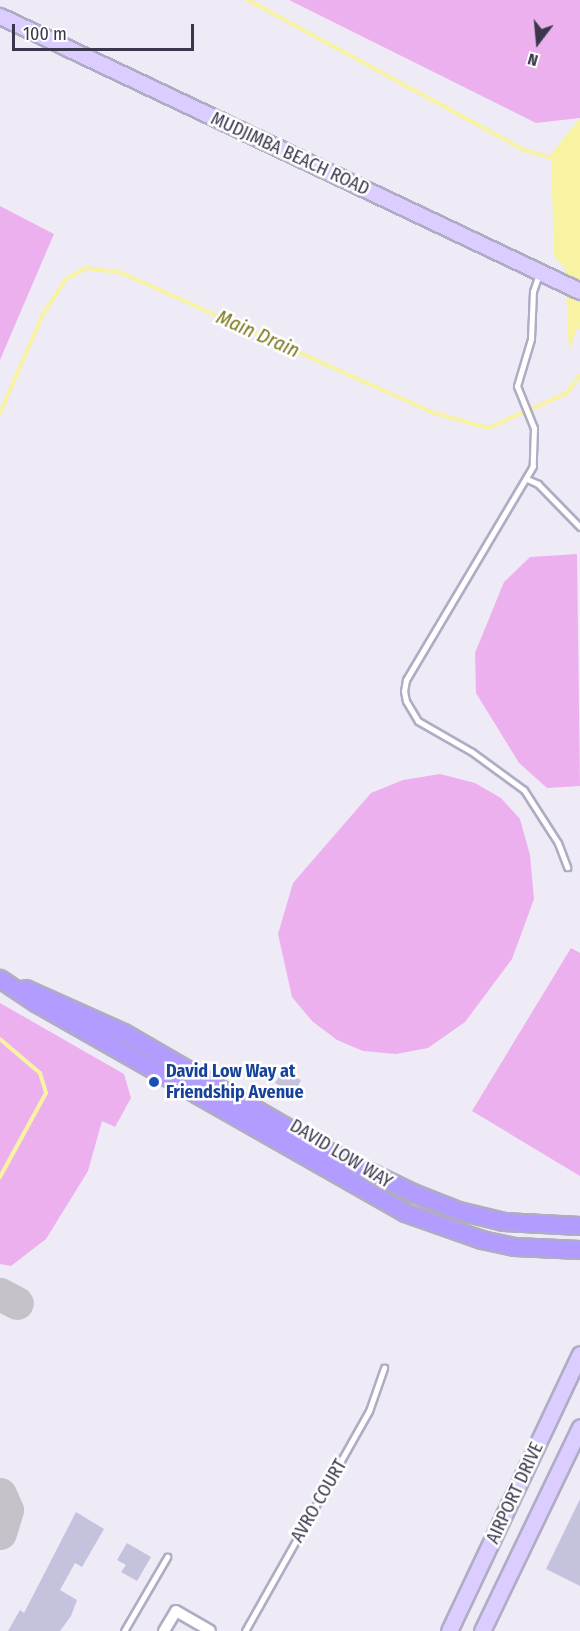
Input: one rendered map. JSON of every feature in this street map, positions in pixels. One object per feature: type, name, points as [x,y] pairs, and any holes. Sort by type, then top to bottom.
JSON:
[{"type":"main road","name":"DAVID LOW WAY","points":[[4,981],[40,993],[405,1213],[482,1240],[515,1247],[580,1250]]},
{"type":"main road","name":"DAVID LOW WAY","points":[[120,1040],[333,1154],[413,1194],[483,1217],[577,1224]]},
{"type":"street","name":"MUDJIMBA BEACH ROAD","points":[[0,16],[580,291]]},
{"type":"street","name":"AIRPORT DRIVE","points":[[449,1631],[580,1354]]},
{"type":"street","name":"AIRPORT DRIVE","points":[[482,1631],[580,1427]]},
{"type":"street","points":[[164,1631],[176,1611],[210,1631]]},
{"type":"lane","points":[[540,272],[533,291],[533,328],[518,386],[519,395],[534,428],[536,447],[527,479],[406,680],[405,691],[406,701],[418,721],[472,752],[524,790],[558,843],[567,867]]},
{"type":"lane","points":[[527,479],[538,484],[580,527]]},
{"type":"lane","name":"AVRO COURT","points":[[245,1631],[369,1411],[384,1368]]},
{"type":"lane","points":[[125,1631],[167,1557]]},
{"type":"shaded area","points":[[289,0],[580,0],[580,118],[536,123]]},
{"type":"shaded area","points":[[580,118],[580,316],[569,353],[565,269],[554,256],[551,154]]},
{"type":"shaded area","points":[[0,206],[54,234],[0,360]]},
{"type":"shaded area","points":[[577,554],[580,786],[547,788],[519,763],[476,693],[475,653],[504,582],[530,557]]},
{"type":"shaded area","points":[[440,774],[475,783],[501,798],[520,819],[530,855],[534,899],[512,959],[465,1022],[428,1048],[396,1054],[363,1051],[337,1040],[312,1021],[292,997],[278,934],[293,883],[371,793],[403,780]]},
{"type":"shaded area","points":[[571,948],[580,953],[580,1176],[472,1111]]},
{"type":"shaded area","points":[[0,1003],[124,1074],[131,1098],[115,1127],[102,1121],[88,1171],[46,1239],[11,1266],[0,1264]]},
{"type":"building","points":[[283,1070],[301,1080],[294,1094],[275,1083]]},
{"type":"building","points":[[580,1499],[580,1586],[546,1569]]},
{"type":"building","points":[[76,1512],[104,1529],[82,1567],[75,1563],[60,1590],[77,1600],[71,1616],[60,1631],[8,1631],[20,1610],[24,1613]]},
{"type":"building","points":[[127,1543],[151,1557],[137,1581],[121,1572],[126,1565],[117,1560]]},
{"type":"waterway","points":[[248,0],[524,150],[556,159]]},
{"type":"waterway","name":"Main Drain","points":[[0,413],[43,314],[66,279],[85,268],[120,272],[431,412],[488,428],[567,393],[580,375]]},
{"type":"waterway","name":"Main Drain","points":[[580,314],[580,328]]},
{"type":"waterway","points":[[0,1039],[40,1073],[46,1093],[0,1177]]},
{"type":"taxiway","points":[[0,1294],[17,1303]]},
{"type":"taxiway","points":[[0,1494],[7,1510],[0,1533]]},
{"type":"place","name":"David Low Way at Friendship Avenue","points":[[154,1082]]}]
